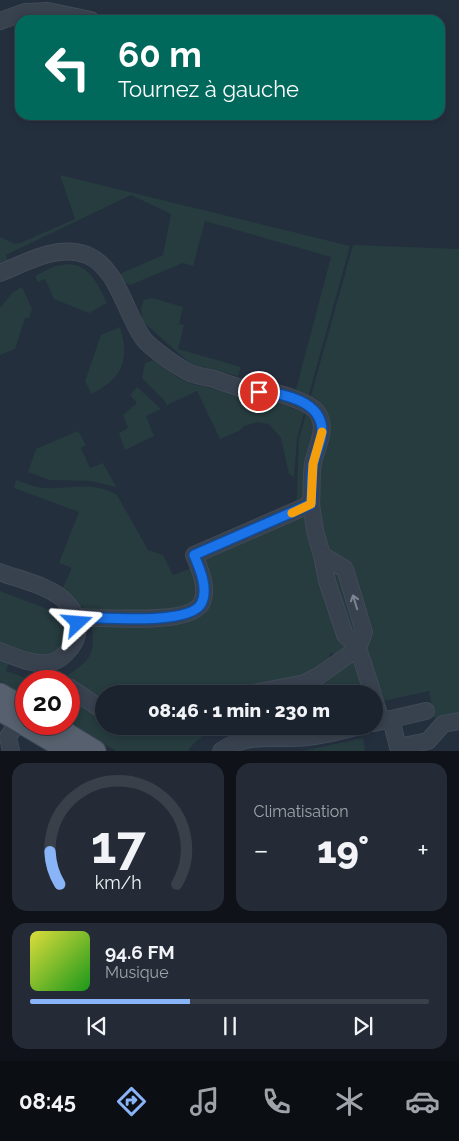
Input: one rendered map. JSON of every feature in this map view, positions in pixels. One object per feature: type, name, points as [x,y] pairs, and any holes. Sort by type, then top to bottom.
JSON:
[{"type":"main road","points":[[0,694],[11,733]]},
{"type":"main road","points":[[0,710],[11,733],[69,751]]},
{"type":"main road","points":[[68,735],[95,751]]},
{"type":"street","points":[[17,15],[25,12],[48,10],[70,15]]},
{"type":"street","points":[[0,21],[15,16]]},
{"type":"street","points":[[0,273],[45,255],[58,252],[70,252],[87,256],[96,260],[107,272],[124,300],[144,340],[164,356],[189,372],[259,392],[276,393],[302,402],[316,410],[321,421],[322,433],[313,464],[311,504],[315,531],[322,555],[345,569],[364,632],[358,648],[320,675],[305,683],[295,685]]},
{"type":"street","points":[[76,617],[166,618],[183,616],[195,610],[202,603],[204,592],[200,569],[194,555],[311,504]]},
{"type":"street","points":[[0,572],[50,590],[72,608],[78,623],[78,633],[74,645],[54,662],[26,661],[0,651]]},
{"type":"street","points":[[358,648],[369,685]]},
{"type":"street","points":[[54,662],[57,670]]},
{"type":"street","points":[[80,695],[95,705]]},
{"type":"street","points":[[383,721],[426,711]]},
{"type":"street","points":[[383,723],[398,747],[428,741],[443,724],[459,721]]},
{"type":"street","points":[[221,751],[241,740],[318,735]]},
{"type":"green space","points":[[60,175],[350,246],[308,398],[295,393],[331,257],[205,221],[193,266],[183,263],[130,285],[122,281],[120,274],[163,255],[171,214],[131,195],[6,255],[9,264],[0,268],[0,237],[15,244],[20,243],[75,219]]},
{"type":"green space","points":[[353,245],[459,249],[459,713],[434,718],[429,691],[383,701],[383,685],[319,685],[345,665],[331,652],[327,663],[293,681],[273,685],[95,685],[95,698],[80,689],[80,670],[75,670],[82,665],[92,650],[92,626],[98,623],[193,617],[202,560],[296,517],[299,439]]},
{"type":"green space","points":[[76,265],[88,272],[97,283],[107,303],[89,313],[54,299],[45,279],[38,282],[35,276],[55,266]]},
{"type":"green space","points":[[22,287],[32,309],[29,318],[25,318],[15,349],[0,355],[0,308],[13,292]]},
{"type":"green space","points":[[152,298],[183,307],[179,324],[184,325],[178,349],[241,367],[238,376],[191,364],[142,321],[141,308],[144,300]]},
{"type":"green space","points":[[120,327],[124,349],[121,367],[110,381],[91,394],[85,381],[101,335]]},
{"type":"green space","points":[[157,359],[176,377],[192,384],[241,395],[261,403],[278,402],[304,413],[297,439],[294,477],[289,474],[281,438],[269,424],[258,422],[244,426],[239,431],[220,439],[197,391],[167,405],[142,378],[145,363]]},
{"type":"green space","points":[[137,387],[161,409],[146,416],[154,436],[125,450],[119,433],[128,428],[123,415],[137,403],[130,395]]},
{"type":"green space","points":[[78,431],[86,445],[81,448],[90,468],[103,463],[116,487],[90,481],[50,480],[28,472],[36,449]]},
{"type":"green space","points":[[16,480],[43,488],[98,488],[108,490],[117,495],[148,550],[163,555],[173,575],[192,568],[194,571],[196,593],[195,602],[175,612],[88,611],[75,603],[62,590],[72,568],[59,563],[79,512],[14,488]]},
{"type":"green space","points":[[0,591],[55,612],[62,625],[63,632],[63,640],[56,651],[50,654],[37,655],[0,642]]},
{"type":"green space","points":[[0,657],[10,660],[6,671],[15,674],[15,690],[0,681]]},
{"type":"green space","points":[[80,701],[95,711],[95,735],[205,735],[188,751],[116,751],[80,729]]},
{"type":"green space","points":[[363,738],[365,751],[303,751]]},
{"type":"slow traffic","points":[[292,513],[311,504],[313,464],[322,432]]},
{"type":"route","points":[[78,623],[76,617],[166,618],[183,616],[195,610],[202,603],[204,592],[200,569],[194,555],[311,504],[313,464],[322,433],[321,421],[316,410],[302,402],[276,393],[259,392]]}]
